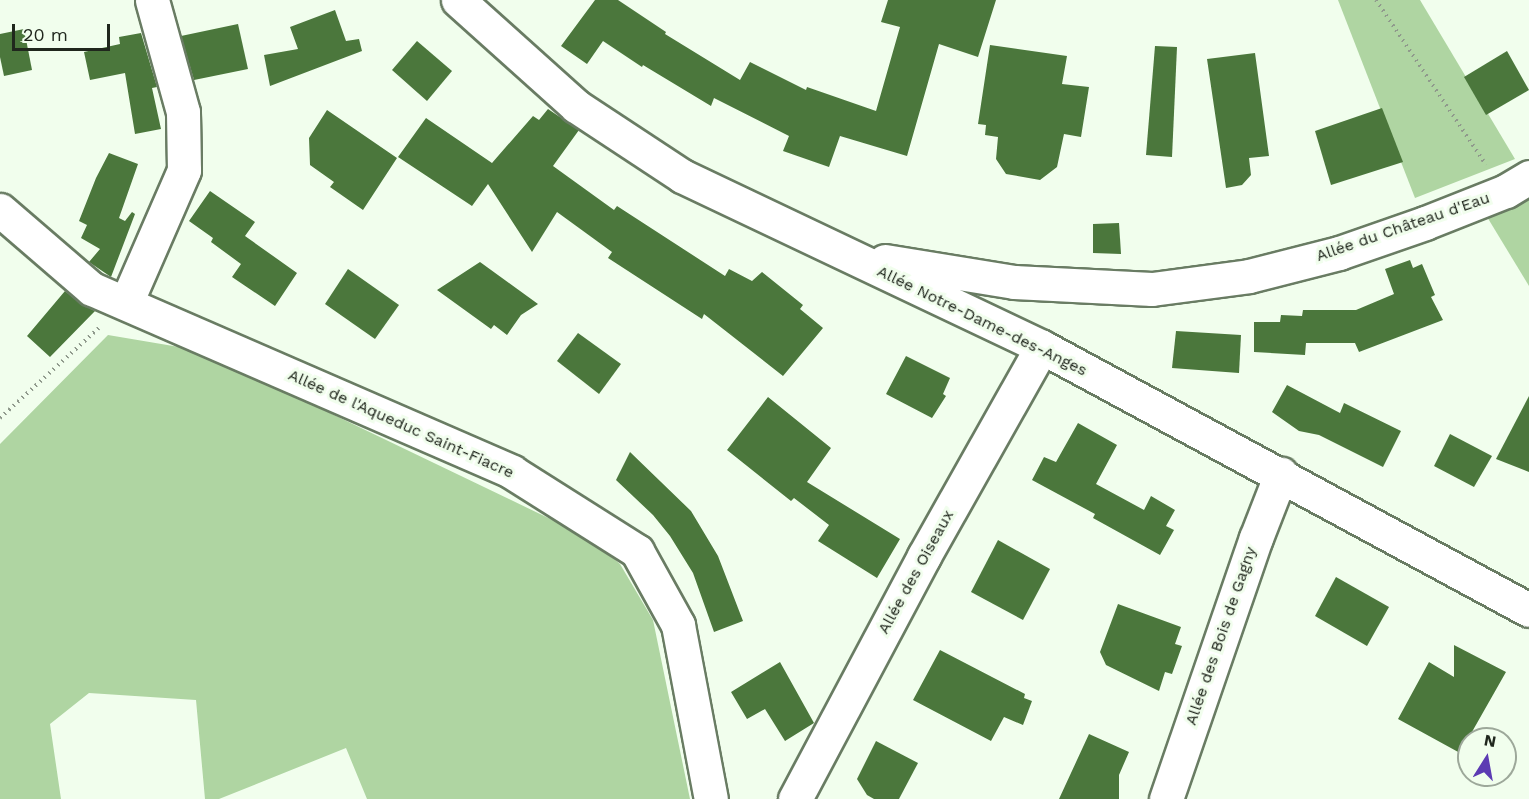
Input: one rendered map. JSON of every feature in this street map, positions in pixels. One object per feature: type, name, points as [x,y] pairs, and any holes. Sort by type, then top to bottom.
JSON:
[{"type":"street","points":[[126,303],[184,170],[183,112],[152,0]]},
{"type":"street","name":"Allée Notre-Dame-des-Anges","points":[[458,0],[576,106],[672,170],[845,255],[1042,347],[1529,609]]},
{"type":"street","name":"Allée du Château d'Eau","points":[[845,255],[1014,282],[1152,289],[1249,276],[1339,252],[1425,223],[1506,190],[1529,177]]},
{"type":"street","name":"Allée de l'Aqueduc Saint-Fiacre","points":[[0,210],[92,289],[512,472],[637,550],[678,625],[711,799]]},
{"type":"street","name":"Allée des Oiseaux","points":[[795,799],[924,556],[1042,347]]},
{"type":"street","name":"Allée des Bois de Gagny","points":[[1166,799],[1252,548],[1281,474]]},
{"type":"path","points":[[1376,0],[1489,171]]},
{"type":"path","points":[[0,418],[126,303]]},
{"type":"green space","points":[[1338,0],[1420,0],[1515,159],[1415,198]]},
{"type":"green space","points":[[1529,177],[1529,286],[1478,202]]},
{"type":"green space","points":[[108,335],[185,348],[282,390],[590,538],[620,564],[653,620],[690,799],[367,799],[346,748],[219,799],[205,799],[196,700],[89,693],[50,724],[61,799],[0,799],[0,444]]},
{"type":"building","points":[[595,0],[618,0],[666,32],[665,34],[740,80],[750,62],[806,90],[807,87],[876,111],[900,27],[881,22],[888,0],[996,0],[978,57],[939,44],[907,156],[840,136],[829,167],[783,151],[789,136],[714,98],[711,106],[643,65],[642,67],[603,41],[587,64],[561,46]]},
{"type":"building","points":[[335,10],[346,41],[359,39],[362,51],[270,86],[264,55],[298,49],[290,27]]},
{"type":"building","points":[[238,24],[248,69],[194,80],[181,36]]},
{"type":"building","points":[[24,29],[32,70],[4,76],[0,57],[0,34]]},
{"type":"building","points":[[141,33],[157,87],[152,88],[161,129],[135,134],[125,73],[90,80],[84,52],[120,44],[119,37]]},
{"type":"building","points":[[417,41],[452,71],[427,101],[392,70]]},
{"type":"building","points":[[990,45],[1067,56],[1062,84],[1089,87],[1081,137],[1064,134],[1057,167],[1040,180],[1006,174],[996,159],[998,137],[985,135],[986,125],[978,124]]},
{"type":"building","points":[[1155,46],[1177,47],[1172,157],[1146,155]]},
{"type":"building","points":[[1507,51],[1529,90],[1486,115],[1464,77]]},
{"type":"building","points":[[1255,53],[1269,156],[1249,158],[1251,175],[1242,185],[1226,188],[1207,59]]},
{"type":"building","points":[[1382,108],[1403,162],[1331,185],[1315,131]]},
{"type":"building","points":[[548,109],[579,130],[553,166],[614,210],[617,206],[725,276],[729,269],[752,281],[762,272],[803,305],[800,309],[823,328],[783,376],[704,314],[702,319],[608,258],[612,252],[557,212],[532,252],[488,184],[472,206],[398,157],[426,118],[492,163],[533,116],[539,120]]},
{"type":"building","points":[[327,110],[397,158],[363,210],[330,187],[334,182],[310,165],[309,138]]},
{"type":"building","points":[[109,153],[138,164],[119,218],[125,221],[132,212],[135,214],[111,277],[89,262],[100,249],[81,238],[87,225],[79,221],[96,178]]},
{"type":"building","points":[[210,191],[255,222],[245,236],[297,273],[275,306],[232,277],[241,264],[211,242],[213,238],[189,221]]},
{"type":"building","points":[[1119,223],[1121,254],[1093,253],[1093,224]]},
{"type":"building","points":[[1410,260],[1413,268],[1422,264],[1435,295],[1431,297],[1443,320],[1359,352],[1355,343],[1306,343],[1305,355],[1254,352],[1254,322],[1280,322],[1281,315],[1302,316],[1303,310],[1356,310],[1394,294],[1385,269]]},
{"type":"building","points":[[480,262],[538,304],[521,315],[507,335],[494,325],[491,329],[437,290]]},
{"type":"building","points":[[348,269],[399,305],[375,339],[325,304]]},
{"type":"building","points":[[65,291],[95,311],[50,357],[27,336]]},
{"type":"building","points":[[1176,331],[1241,335],[1239,373],[1172,368]]},
{"type":"building","points":[[578,333],[621,364],[599,394],[557,361]]},
{"type":"building","points":[[906,356],[950,378],[943,394],[946,396],[932,418],[886,394]]},
{"type":"building","points":[[1287,385],[1340,413],[1344,403],[1401,431],[1383,467],[1319,435],[1299,431],[1272,412]]},
{"type":"building","points":[[1529,396],[1529,472],[1496,459]]},
{"type":"building","points":[[768,397],[831,448],[807,482],[900,539],[877,578],[818,541],[829,525],[794,498],[791,501],[727,450]]},
{"type":"building","points":[[1078,423],[1117,445],[1096,484],[1144,510],[1151,496],[1175,510],[1166,526],[1174,530],[1160,555],[1093,518],[1095,514],[1032,480],[1044,457],[1056,462]]},
{"type":"building","points":[[1450,434],[1492,456],[1474,487],[1434,466]]},
{"type":"building","points":[[630,452],[691,511],[718,556],[743,621],[714,632],[693,573],[670,536],[653,515],[616,480]]},
{"type":"building","points":[[998,540],[1050,569],[1023,620],[971,592]]},
{"type":"building","points":[[1336,577],[1389,607],[1367,646],[1315,616]]},
{"type":"building","points":[[1118,604],[1181,627],[1175,644],[1182,646],[1172,674],[1165,672],[1159,691],[1106,665],[1100,652]]},
{"type":"building","points":[[1454,645],[1506,672],[1475,727],[1457,727],[1457,751],[1398,719],[1429,662],[1454,677]]},
{"type":"building","points":[[940,650],[1025,694],[1024,698],[1032,701],[1023,725],[1004,717],[991,741],[913,700]]},
{"type":"building","points":[[780,662],[814,723],[785,741],[765,709],[747,719],[731,692]]},
{"type":"building","points":[[1089,734],[1129,752],[1119,775],[1119,799],[1059,799]]},
{"type":"building","points":[[876,741],[918,763],[899,799],[874,799],[867,795],[857,779]]}]
